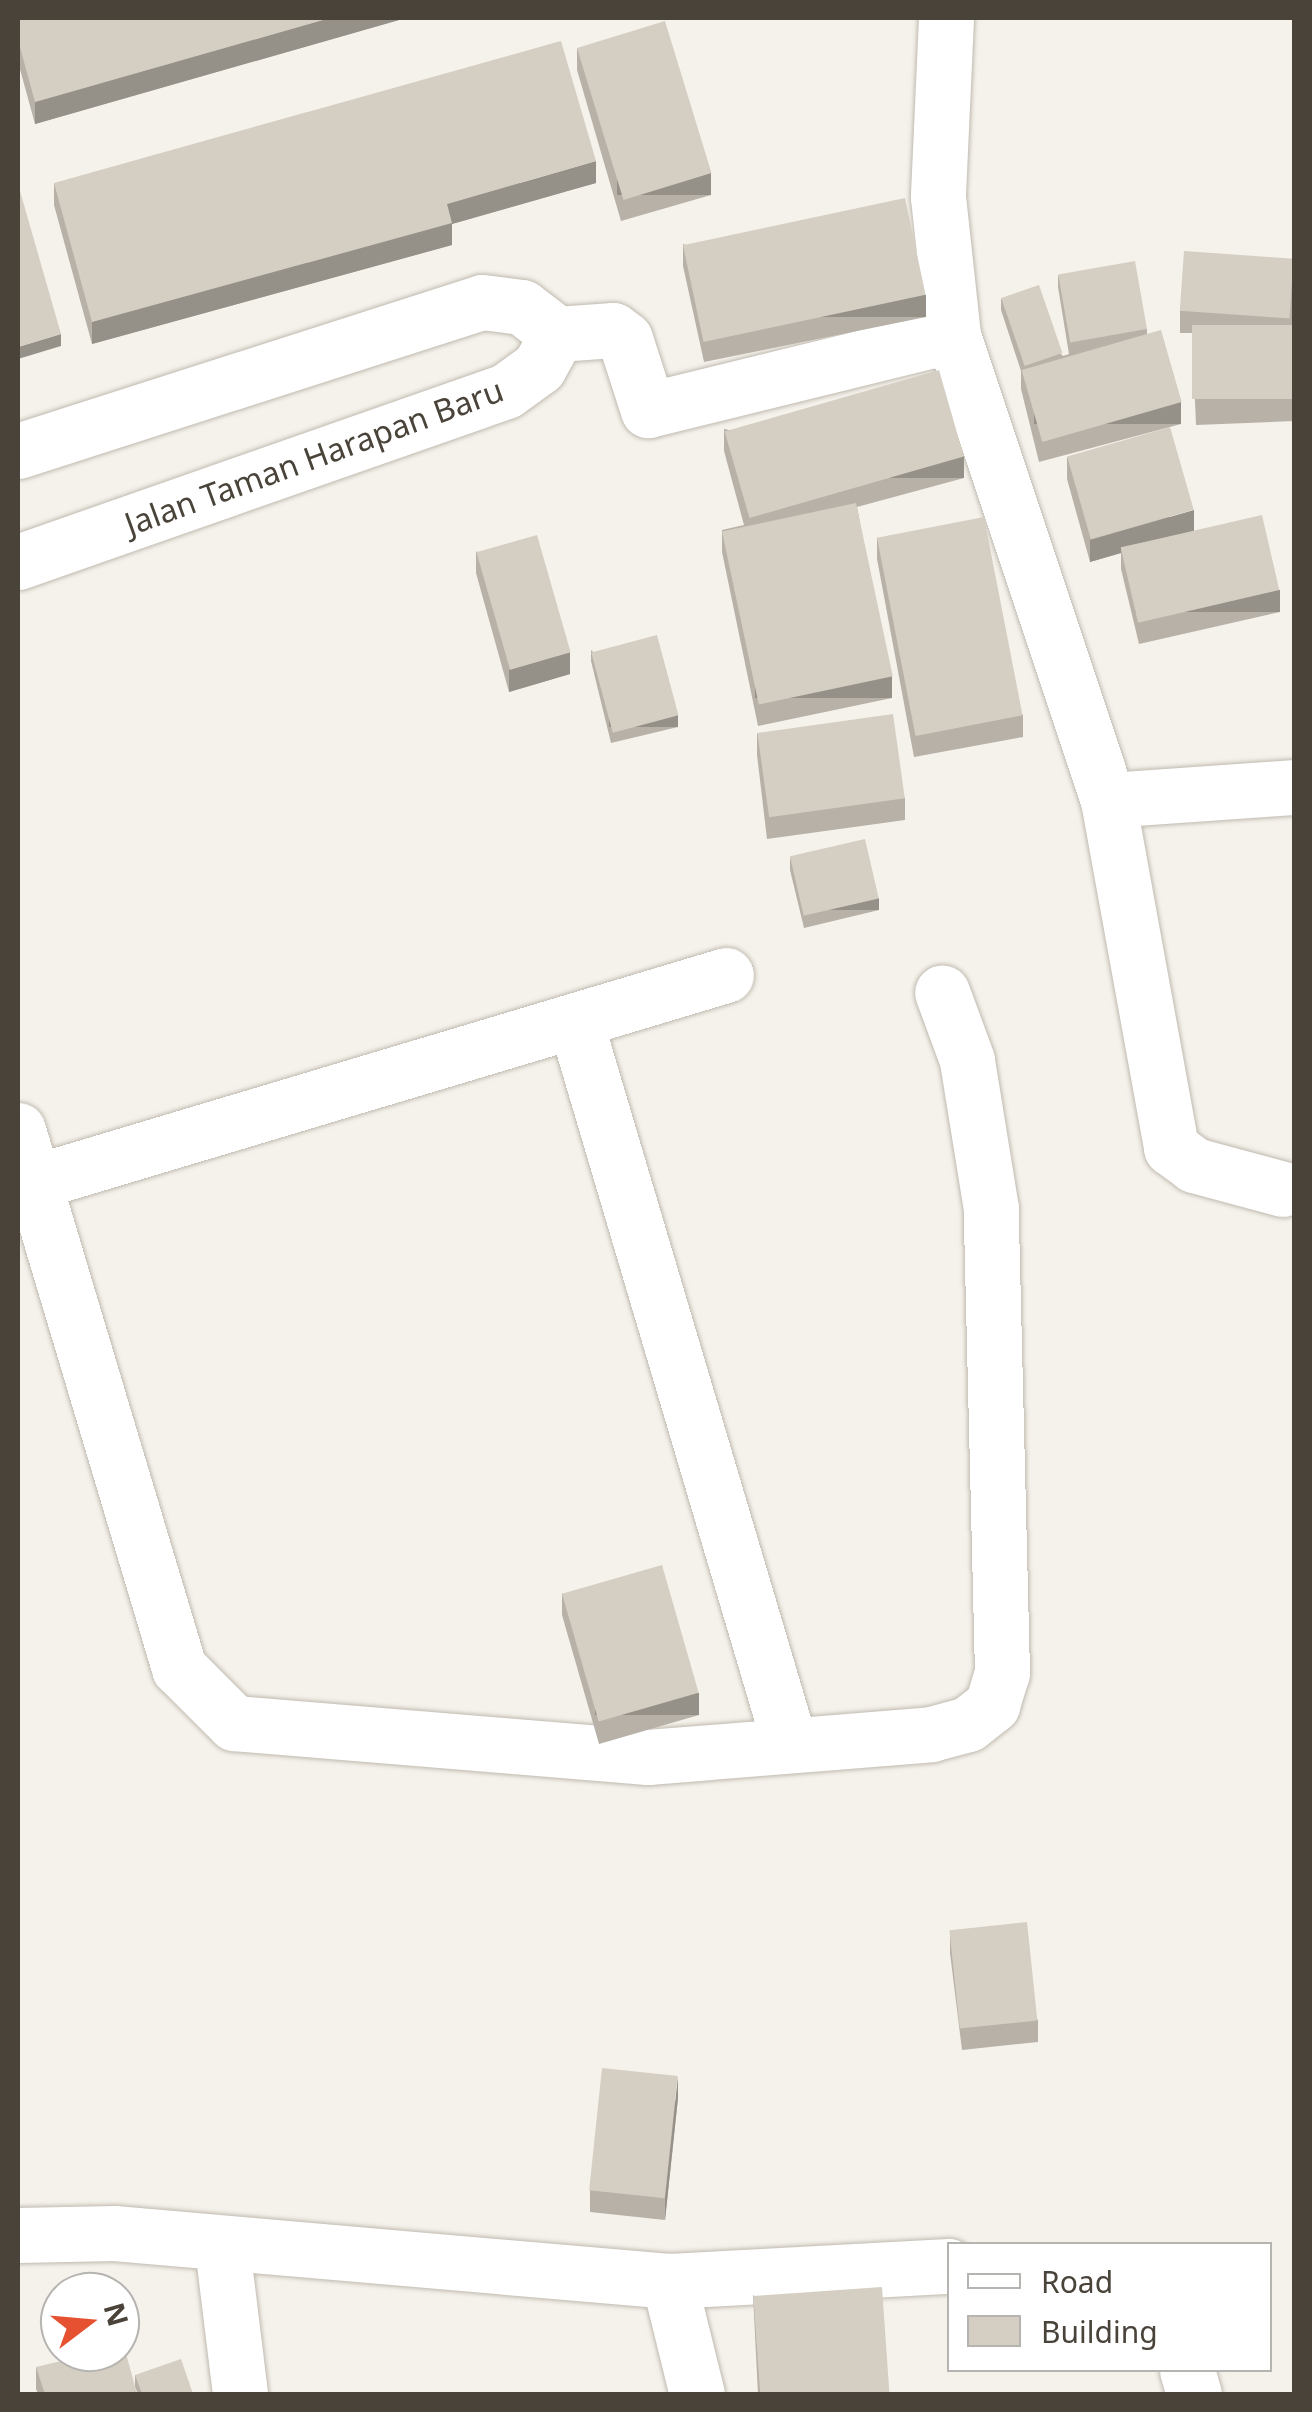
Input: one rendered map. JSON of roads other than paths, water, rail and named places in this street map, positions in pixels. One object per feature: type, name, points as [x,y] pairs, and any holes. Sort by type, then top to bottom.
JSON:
[{"type":"street","points":[[946,18],[938,197],[953,335],[1108,800],[1171,1148],[1194,1165],[1282,1189]]},
{"type":"street","points":[[18,451],[482,302],[522,307],[557,334],[613,330],[625,339],[648,410],[953,335]]},
{"type":"street","name":"Jalan Taman Harapan Baru","points":[[18,562],[506,390],[539,368],[557,334]]},
{"type":"street","points":[[1108,800],[1294,787]]},
{"type":"street","points":[[26,1184],[576,1024],[726,975]]},
{"type":"street","points":[[18,1130],[26,1184],[179,1668],[206,1702],[234,1723],[648,1757],[968,1724],[992,1705],[1002,1674],[991,1210],[967,1060],[942,992]]},
{"type":"street","points":[[576,1024],[790,1745]]},
{"type":"street","points":[[18,2234],[114,2233],[222,2247],[669,2282],[947,2266]]},
{"type":"street","points":[[222,2247],[240,2394]]},
{"type":"street","points":[[669,2282],[696,2394]]}]
